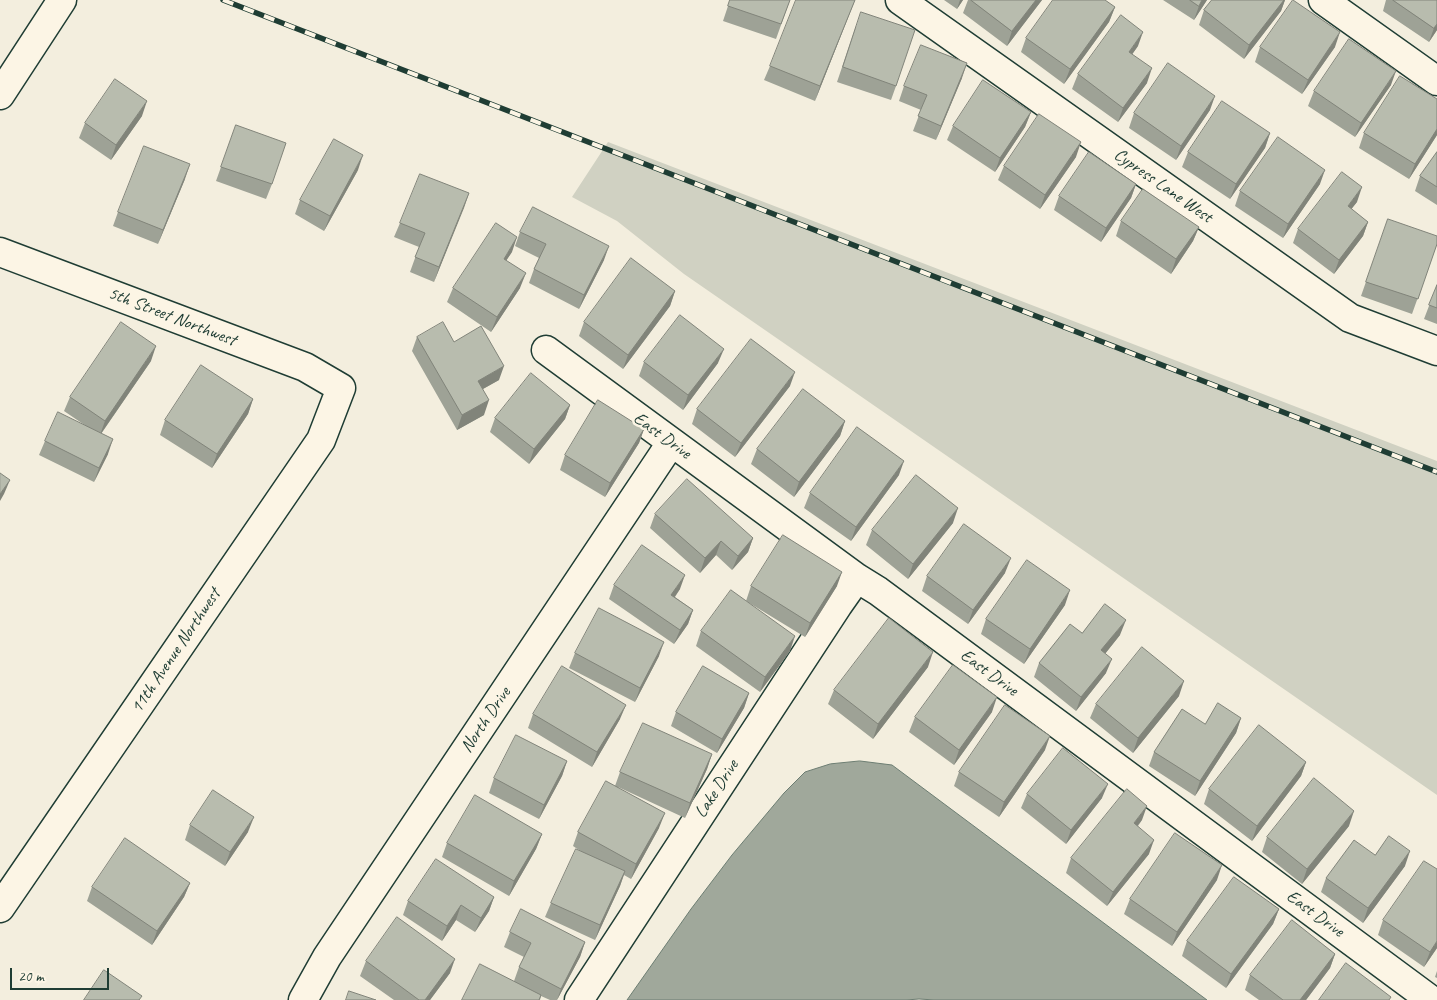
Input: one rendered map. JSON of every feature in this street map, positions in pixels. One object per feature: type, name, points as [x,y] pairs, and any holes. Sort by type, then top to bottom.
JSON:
[{"type":"street","points":[[0,95],[62,0]]},
{"type":"street","name":"Cypress Lane West","points":[[900,0],[1350,318],[1437,351]]},
{"type":"street","points":[[1323,0],[1437,81]]},
{"type":"street","name":"5th Street Northwest","points":[[0,252],[305,367],[340,388]]},
{"type":"street","name":"East Drive","points":[[546,350],[671,443],[886,597],[1431,1000]]},
{"type":"street","name":"11th Avenue Northwest","points":[[0,908],[321,440],[340,388]]},
{"type":"street","name":"North Drive","points":[[303,1000],[327,957],[671,443]]},
{"type":"street","name":"Lake Drive","points":[[579,1000],[838,605],[858,578]]},
{"type":"shaded area","points":[[608,142],[1437,461],[1437,795],[684,274],[617,221],[572,197]]},
{"type":"shaded area","points":[[860,761],[892,765],[1207,1000],[627,1000],[691,909],[732,855],[784,793],[805,772],[830,764]]},
{"type":"building","points":[[730,0],[790,0],[781,24],[728,6]]},
{"type":"building","points":[[796,0],[855,0],[820,86],[770,66]]},
{"type":"building","points":[[971,0],[1036,0],[1012,31]]},
{"type":"building","points":[[1053,0],[1105,0],[1115,7],[1070,69],[1026,38]]},
{"type":"building","points":[[1190,0],[1202,0],[1199,6]]},
{"type":"building","points":[[1212,0],[1284,0],[1249,45],[1204,10]]},
{"type":"building","points":[[1293,0],[1340,32],[1308,80],[1260,47]]},
{"type":"building","points":[[1393,0],[1437,0],[1437,24],[1434,28]]},
{"type":"building","points":[[861,12],[915,30],[896,86],[843,67]]},
{"type":"building","points":[[1121,15],[1143,32],[1129,52],[1152,68],[1123,108],[1078,74]]},
{"type":"building","points":[[1349,39],[1396,71],[1361,123],[1314,91]]},
{"type":"building","points":[[921,45],[967,63],[941,126],[918,116],[927,95],[904,86]]},
{"type":"building","points":[[1168,63],[1215,96],[1181,146],[1134,113]]},
{"type":"building","points":[[1400,76],[1437,99],[1437,129],[1415,164],[1364,133]]},
{"type":"building","points":[[115,79],[147,101],[116,145],[85,123]]},
{"type":"building","points":[[983,80],[1031,112],[1000,158],[953,126]]},
{"type":"building","points":[[1222,101],[1270,133],[1236,184],[1188,152]]},
{"type":"building","points":[[1039,114],[1081,142],[1045,195],[1004,166]]},
{"type":"building","points":[[236,125],[286,143],[272,184],[221,167]]},
{"type":"building","points":[[1278,137],[1325,170],[1288,224],[1240,191]]},
{"type":"building","points":[[334,139],[363,155],[330,216],[300,200]]},
{"type":"building","points":[[144,146],[190,164],[163,230],[118,212]]},
{"type":"building","points":[[1089,152],[1136,184],[1106,228],[1059,196]]},
{"type":"building","points":[[1437,152],[1437,187],[1420,176]]},
{"type":"building","points":[[1342,172],[1362,187],[1348,206],[1368,222],[1339,260],[1298,229]]},
{"type":"building","points":[[420,174],[469,193],[439,267],[415,257],[425,233],[400,223]]},
{"type":"building","points":[[1143,189],[1199,227],[1176,259],[1121,221]]},
{"type":"building","points":[[533,207],[609,246],[584,295],[534,269],[546,244],[520,232]]},
{"type":"building","points":[[1388,219],[1437,236],[1437,244],[1418,299],[1366,282]]},
{"type":"building","points":[[496,223],[517,237],[504,259],[526,273],[497,317],[453,288]]},
{"type":"building","points":[[631,258],[675,291],[628,355],[584,322]]},
{"type":"building","points":[[1437,285],[1437,308],[1429,305]]},
{"type":"building","points":[[680,315],[724,349],[688,395],[644,362]]},
{"type":"building","points":[[121,322],[156,346],[105,421],[70,397]]},
{"type":"building","points":[[443,322],[454,342],[481,326],[504,366],[478,381],[489,400],[462,415],[417,337]]},
{"type":"building","points":[[751,339],[795,372],[741,443],[697,409]]},
{"type":"building","points":[[201,365],[253,399],[217,454],[165,420]]},
{"type":"building","points":[[531,373],[570,405],[534,449],[495,418]]},
{"type":"building","points":[[803,389],[845,421],[799,482],[757,449]]},
{"type":"building","points":[[598,400],[644,429],[610,483],[565,455]]},
{"type":"building","points":[[58,412],[113,439],[99,468],[45,441]]},
{"type":"building","points":[[857,427],[904,461],[856,527],[810,493]]},
{"type":"building","points":[[0,473],[10,480],[0,494]]},
{"type":"building","points":[[916,475],[958,508],[913,564],[872,530]]},
{"type":"building","points":[[687,479],[753,538],[738,556],[721,541],[705,558],[655,514]]},
{"type":"building","points":[[964,524],[1011,558],[973,610],[927,576]]},
{"type":"building","points":[[783,535],[842,572],[810,623],[751,586]]},
{"type":"building","points":[[642,545],[685,575],[671,595],[693,610],[680,630],[614,585]]},
{"type":"building","points":[[1027,560],[1070,590],[1030,649],[986,619]]},
{"type":"building","points":[[731,590],[795,636],[765,677],[701,631]]},
{"type":"building","points":[[1105,604],[1126,620],[1101,650],[1112,659],[1081,697],[1039,663],[1070,624],[1082,633]]},
{"type":"building","points":[[599,608],[664,642],[640,688],[575,653]]},
{"type":"building","points":[[889,618],[933,652],[878,724],[834,690]]},
{"type":"building","points":[[1142,647],[1184,681],[1138,738],[1096,704]]},
{"type":"building","points":[[953,665],[997,697],[959,750],[915,717]]},
{"type":"building","points":[[562,666],[626,705],[597,752],[533,714]]},
{"type":"building","points":[[703,666],[749,693],[722,739],[676,712]]},
{"type":"building","points":[[1218,703],[1241,718],[1200,781],[1154,752],[1182,709],[1205,724]]},
{"type":"building","points":[[1005,705],[1050,736],[1004,802],[959,772]]},
{"type":"building","points":[[643,723],[712,754],[690,803],[620,772]]},
{"type":"building","points":[[1259,725],[1306,762],[1257,826],[1209,789]]},
{"type":"building","points":[[516,735],[567,761],[544,805],[494,778]]},
{"type":"building","points":[[1063,748],[1108,784],[1071,830],[1027,794]]},
{"type":"building","points":[[1314,778],[1354,811],[1307,869],[1267,837]]},
{"type":"building","points":[[606,781],[665,813],[636,864],[578,832]]},
{"type":"building","points":[[1127,789],[1147,806],[1134,823],[1154,840],[1113,892],[1071,858]]},
{"type":"building","points":[[213,790],[254,817],[230,852],[190,825]]},
{"type":"building","points":[[475,795],[542,834],[514,881],[447,843]]},
{"type":"building","points":[[1175,833],[1222,865],[1177,932],[1130,899]]},
{"type":"building","points":[[1389,836],[1410,851],[1368,908],[1326,878],[1354,840],[1375,855]]},
{"type":"building","points":[[125,838],[190,883],[157,931],[92,887]]},
{"type":"building","points":[[576,849],[625,871],[600,925],[551,903]]},
{"type":"building","points":[[436,859],[494,897],[481,918],[461,905],[447,926],[408,901]]},
{"type":"building","points":[[1424,861],[1437,869],[1437,941],[1430,952],[1383,920]]},
{"type":"building","points":[[1234,877],[1279,909],[1231,974],[1187,941]]},
{"type":"building","points":[[521,909],[585,942],[561,989],[519,967],[531,943],[510,932]]},
{"type":"building","points":[[397,917],[455,959],[425,1000],[419,1000],[366,961]]},
{"type":"building","points":[[1292,920],[1335,954],[1300,1000],[1283,1000],[1250,975]]},
{"type":"building","points":[[1346,963],[1391,997],[1389,1000],[1319,1000]]},
{"type":"building","points":[[480,964],[541,995],[539,1000],[462,1000]]},
{"type":"building","points":[[104,970],[142,996],[139,1000],[84,1000]]},
{"type":"building","points":[[349,991],[376,1000],[346,1000]]},
{"type":"railway","points":[[223,0],[1437,472]]}]
